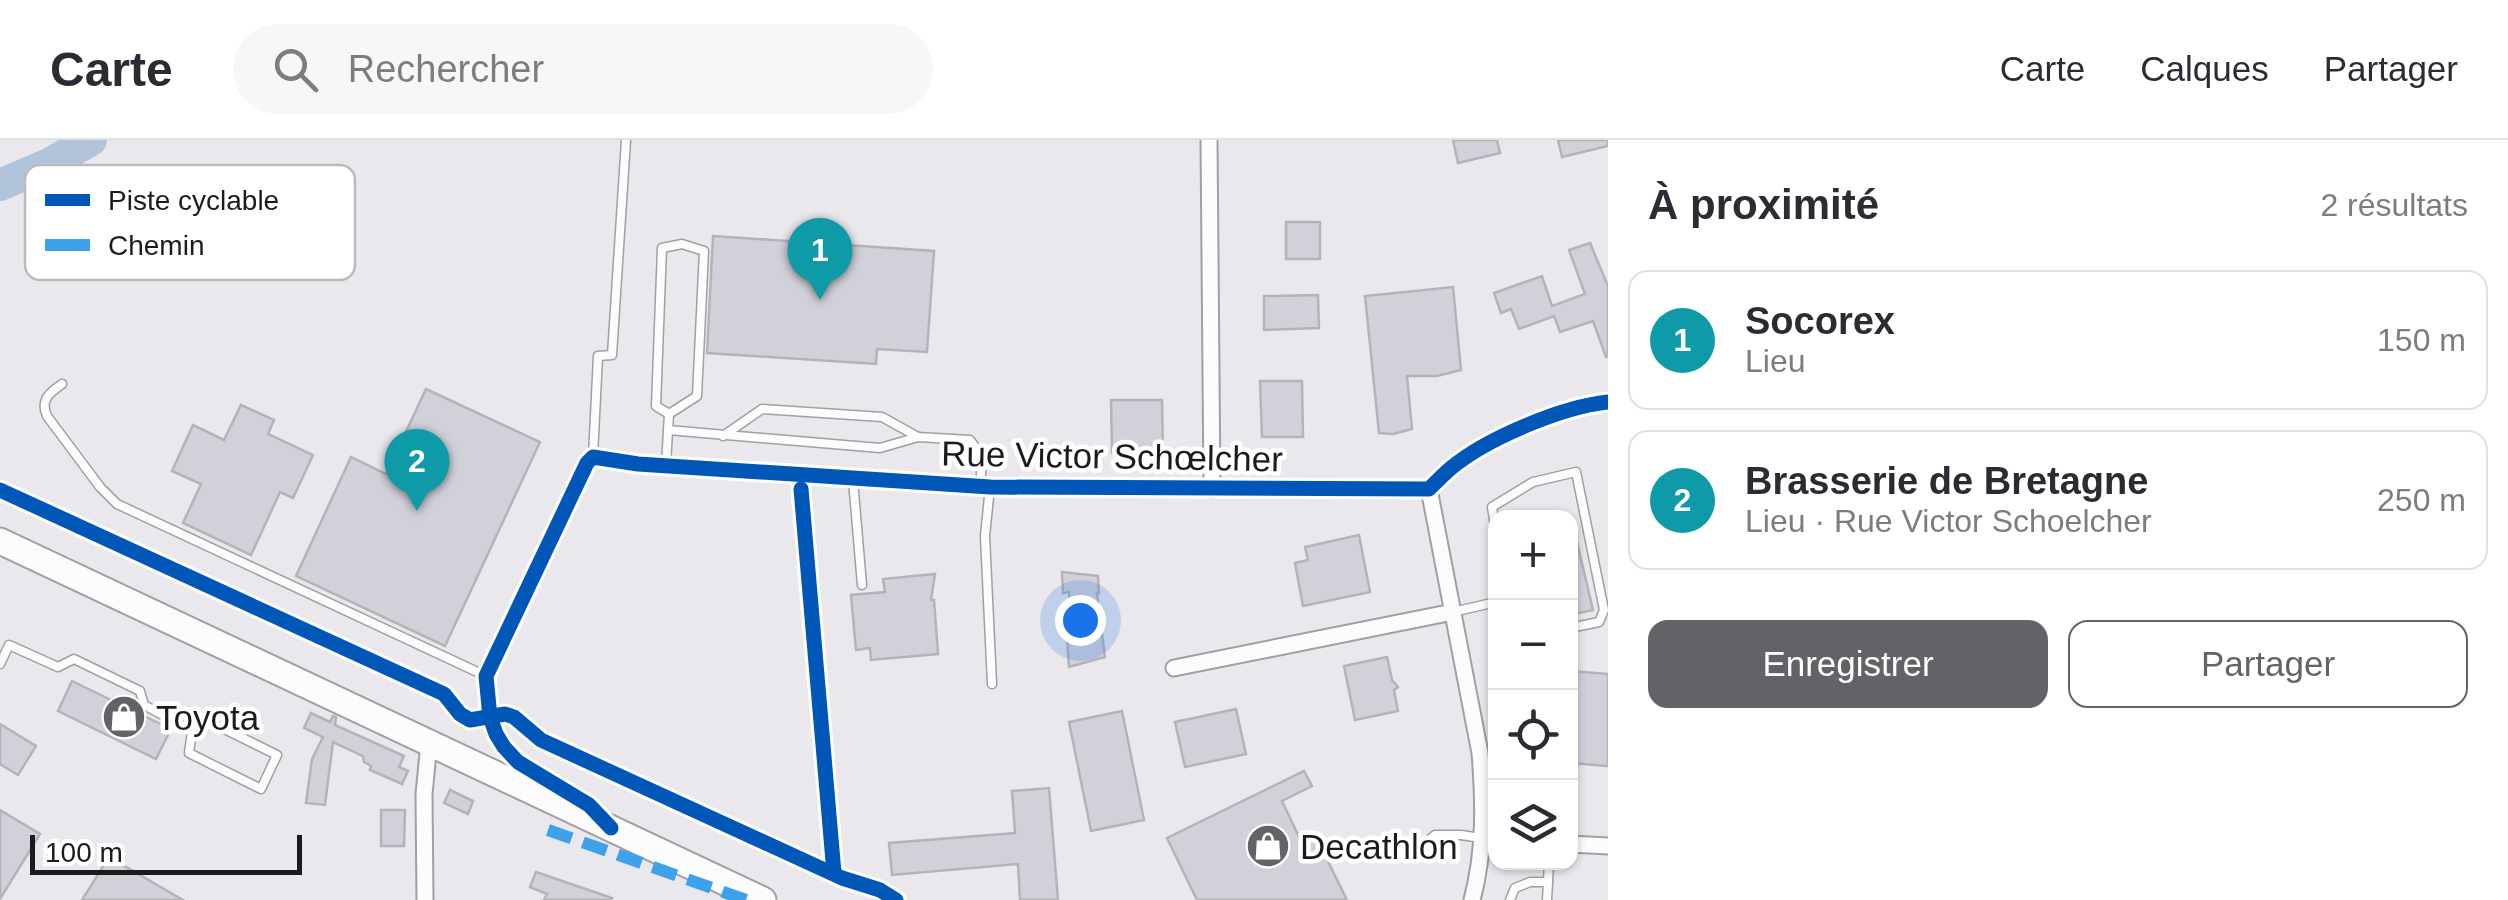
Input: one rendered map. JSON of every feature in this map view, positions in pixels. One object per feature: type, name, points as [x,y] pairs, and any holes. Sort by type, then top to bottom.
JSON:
[{"type":"main road","points":[[0,541],[763,900]]},
{"type":"street","points":[[1209,140],[1212,489]]},
{"type":"street","points":[[1488,831],[1480,753],[1429,489],[1452,467],[1511,434],[1572,409],[1608,402]]},
{"type":"street","name":"Rue Victor Schœlcher","points":[[593,457],[638,464],[985,487],[1429,489]]},
{"type":"street","points":[[593,457],[586,463],[486,676],[490,717],[504,747],[518,762],[589,805],[611,828]]},
{"type":"street","points":[[1174,668],[1453,612]]},
{"type":"street","points":[[425,900],[424,794],[429,744]]},
{"type":"street","points":[[1472,900],[1488,843]]},
{"type":"street","points":[[1578,844],[1608,846]]},
{"type":"lane","points":[[593,457],[598,356],[612,355],[626,140]]},
{"type":"lane","points":[[682,244],[704,251],[697,396],[669,414],[656,406],[662,248],[682,244]]},
{"type":"lane","points":[[62,384],[44,400],[47,416],[116,504],[486,676]]},
{"type":"lane","points":[[723,436],[762,409],[882,416],[918,436]]},
{"type":"lane","points":[[666,465],[669,414]]},
{"type":"lane","points":[[668,430],[880,448],[918,436],[970,440],[981,455],[985,487],[992,684]]},
{"type":"lane","points":[[1492,510],[1534,482],[1576,472],[1604,610],[1599,622],[1578,626]]},
{"type":"lane","points":[[853,480],[862,585]]},
{"type":"lane","points":[[1453,612],[1488,604]]},
{"type":"lane","points":[[0,664],[10,645],[58,668],[74,658],[140,691],[144,705],[192,732]]},
{"type":"lane","points":[[204,719],[277,755],[261,788],[188,753],[192,732],[204,719]]},
{"type":"lane","points":[[1428,842],[1435,835],[1488,839]]},
{"type":"lane","points":[[1547,900],[1548,870]]},
{"type":"lane","points":[[1510,900],[1522,884],[1548,882]]},
{"type":"building","points":[[1453,140],[1497,140],[1500,153],[1458,163]]},
{"type":"building","points":[[1558,140],[1608,140],[1608,146],[1562,157]]},
{"type":"building","points":[[1286,222],[1320,222],[1320,259],[1286,259]]},
{"type":"building","points":[[713,236],[934,251],[927,352],[877,349],[876,364],[707,353]]},
{"type":"building","points":[[1590,243],[1608,286],[1606,357],[1593,321],[1560,332],[1554,316],[1519,329],[1511,309],[1501,313],[1494,293],[1542,276],[1552,306],[1585,294],[1569,250]]},
{"type":"building","points":[[1453,287],[1461,370],[1437,376],[1407,376],[1412,429],[1379,433],[1365,296]]},
{"type":"building","points":[[1318,295],[1319,328],[1264,330],[1264,296]]},
{"type":"building","points":[[1260,381],[1302,381],[1303,437],[1262,437]]},
{"type":"building","points":[[426,389],[540,442],[445,646],[296,576],[351,457],[386,474]]},
{"type":"building","points":[[1111,400],[1162,400],[1163,452],[1112,453]]},
{"type":"building","points":[[241,405],[274,420],[268,434],[313,455],[293,498],[280,492],[251,555],[183,523],[201,484],[172,471],[193,425],[224,440]]},
{"type":"building","points":[[1359,535],[1370,592],[1303,606],[1295,563],[1308,560],[1305,547]]},
{"type":"building","points":[[1578,546],[1593,610],[1578,613]]},
{"type":"building","points":[[1062,572],[1098,576],[1105,657],[1069,667],[1069,592],[1063,593]]},
{"type":"building","points":[[935,574],[931,600],[938,654],[871,660],[870,648],[856,650],[851,595],[885,592],[883,579]]},
{"type":"building","points":[[1387,657],[1392,680],[1398,687],[1394,690],[1398,711],[1355,720],[1344,666]]},
{"type":"building","points":[[1578,672],[1608,674],[1608,766],[1578,764]]},
{"type":"building","points":[[72,681],[171,729],[156,759],[58,711]]},
{"type":"building","points":[[1236,709],[1246,754],[1185,767],[1175,722]]},
{"type":"building","points":[[1122,711],[1144,820],[1091,831],[1069,722]]},
{"type":"building","points":[[311,713],[330,722],[336,717],[335,725],[404,756],[399,767],[408,771],[402,784],[370,770],[363,756],[333,742],[325,805],[306,803],[312,759],[323,737],[304,728]]},
{"type":"building","points":[[0,724],[36,746],[18,775],[0,764]]},
{"type":"building","points":[[1304,771],[1312,786],[1282,801],[1300,839],[1314,833],[1347,900],[1197,900],[1167,838]]},
{"type":"building","points":[[1049,788],[1058,900],[1020,900],[1018,864],[892,875],[889,843],[1015,833],[1012,791]]},
{"type":"building","points":[[450,790],[473,801],[468,814],[444,803]]},
{"type":"building","points":[[0,810],[40,834],[0,899]]},
{"type":"building","points":[[381,810],[405,810],[404,846],[381,846]]},
{"type":"building","points":[[109,857],[183,900],[82,900]]},
{"type":"building","points":[[536,872],[612,898],[544,900],[547,894],[530,887]]},
{"type":"waterway","points":[[47,165],[91,140]]},
{"type":"waterway","points":[[0,185],[25,174]]},
{"type":"marked path","points":[[548,830],[746,900]]},
{"type":"cycle path","points":[[611,828],[589,805],[518,762],[504,747],[490,717],[486,676],[593,457],[638,464],[990,487],[1429,489],[1466,457],[1504,435],[1569,410],[1608,402]]},
{"type":"cycle path","points":[[801,489],[834,873]]},
{"type":"cycle path","points":[[0,490],[444,694],[470,720],[505,714],[514,717],[541,740],[896,900]]},
{"type":"place","name":"Socorex","points":[[820,300]]},
{"type":"place","name":"Brasserie de Bretagne","points":[[417,511]]},
{"type":"place","name":"Toyota","points":[[124,717]]},
{"type":"place","name":"Decathlon","points":[[1268,846]]}]
